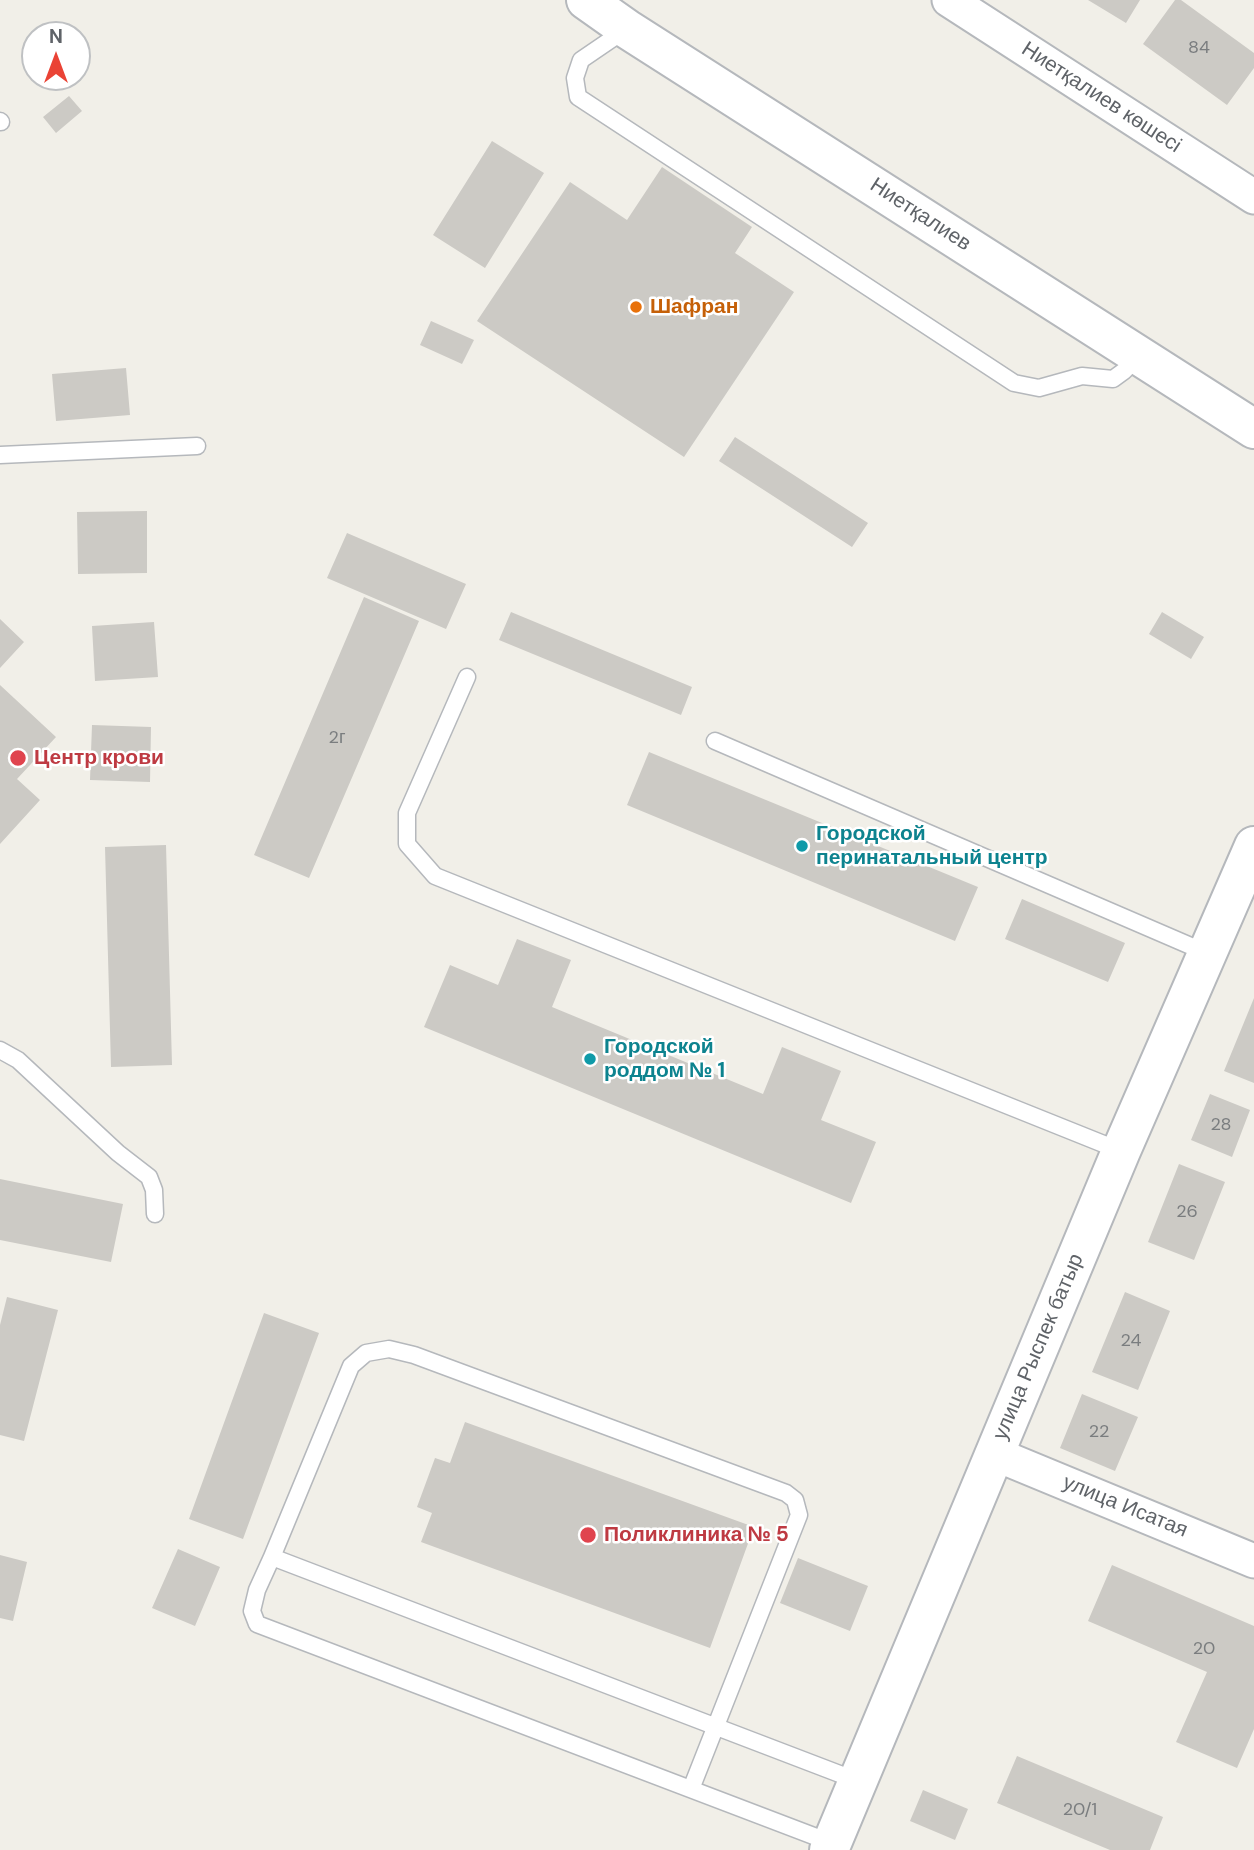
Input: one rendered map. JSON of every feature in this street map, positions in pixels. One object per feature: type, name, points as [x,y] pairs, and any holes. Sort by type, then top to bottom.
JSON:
[{"type":"street","name":"Ниетқалиев","points":[[586,0],[1254,429]]},
{"type":"street","name":"Ниетқалиев көшесі","points":[[949,0],[1254,197]]},
{"type":"street","name":"улица Рыспек батыр","points":[[830,1846],[1121,1151],[1254,846]]},
{"type":"street","name":"улица Исатая","points":[[995,1454],[1254,1561]]},
{"type":"lane","points":[[628,29],[580,60],[575,78],[578,97],[1014,383],[1040,388],[1082,376],[1113,379],[1139,355]]},
{"type":"lane","points":[[0,455],[197,446]]},
{"type":"lane","points":[[467,677],[407,813],[407,844],[435,876],[1121,1151]]},
{"type":"lane","points":[[715,741],[1207,953]]},
{"type":"lane","points":[[0,1050],[18,1060],[118,1153],[149,1177],[154,1190],[155,1214]]},
{"type":"lane","points":[[691,1789],[799,1515],[795,1500],[786,1493],[414,1355],[390,1349],[366,1353],[351,1366],[257,1590],[252,1611],[257,1624],[691,1789],[830,1846]]},
{"type":"lane","points":[[272,1557],[858,1781]]},
{"type":"building","points":[[1088,0],[1140,0],[1126,23]]},
{"type":"building","points":[[1175,0],[1181,0],[1254,53],[1254,68],[1227,105],[1143,44]]},
{"type":"building","points":[[69,96],[82,111],[56,133],[43,117]]},
{"type":"building","points":[[492,141],[544,173],[485,268],[433,235]]},
{"type":"building","name":"Шафран","points":[[662,167],[752,227],[735,253],[794,292],[684,457],[477,321],[570,182],[627,220]]},
{"type":"building","points":[[431,321],[474,340],[462,364],[420,345]]},
{"type":"building","points":[[126,368],[130,415],[56,421],[52,374]]},
{"type":"building","points":[[735,437],[868,523],[852,547],[719,461]]},
{"type":"building","points":[[147,511],[147,573],[78,574],[77,512]]},
{"type":"building","points":[[347,533],[466,584],[446,629],[327,578]]},
{"type":"building","points":[[364,597],[419,621],[309,878],[254,855]]},
{"type":"building","points":[[511,612],[692,687],[681,715],[499,640]]},
{"type":"building","points":[[1162,612],[1204,637],[1191,659],[1149,634]]},
{"type":"building","points":[[0,619],[24,642],[0,668]]},
{"type":"building","points":[[154,622],[158,677],[95,681],[92,626]]},
{"type":"building","name":"Центр крови","points":[[0,685],[56,737],[17,779],[40,800],[0,844]]},
{"type":"building","points":[[92,725],[151,727],[150,782],[90,780]]},
{"type":"building","name":"Городской перинатальный центр","points":[[649,752],[978,887],[955,941],[627,805]]},
{"type":"building","points":[[166,845],[172,1065],[111,1067],[105,847]]},
{"type":"building","points":[[1022,899],[1125,943],[1108,982],[1005,939]]},
{"type":"building","name":"Городской роддом № 1","points":[[517,939],[571,960],[552,1007],[763,1094],[782,1047],[841,1071],[821,1120],[876,1142],[851,1203],[424,1027],[450,965],[498,985]]},
{"type":"building","points":[[1254,998],[1254,1083],[1224,1071]]},
{"type":"building","points":[[1210,1094],[1250,1110],[1232,1157],[1191,1140]]},
{"type":"building","points":[[1179,1164],[1225,1182],[1194,1260],[1148,1242]]},
{"type":"building","points":[[0,1179],[123,1204],[111,1262],[0,1240]]},
{"type":"building","points":[[1125,1292],[1170,1311],[1138,1390],[1092,1372]]},
{"type":"building","points":[[7,1297],[58,1310],[24,1441],[0,1435],[0,1325]]},
{"type":"building","points":[[264,1313],[319,1333],[243,1539],[189,1519]]},
{"type":"building","points":[[1082,1394],[1138,1417],[1115,1471],[1060,1448]]},
{"type":"building","name":"Поликлиника № 5","points":[[465,1422],[754,1527],[710,1648],[421,1542],[432,1513],[417,1507],[435,1458],[450,1463]]},
{"type":"building","points":[[178,1549],[220,1567],[195,1626],[152,1608]]},
{"type":"building","points":[[0,1555],[27,1562],[13,1621],[0,1618]]},
{"type":"building","points":[[798,1558],[868,1586],[850,1631],[780,1603]]},
{"type":"building","points":[[1112,1565],[1254,1626],[1254,1729],[1237,1768],[1176,1742],[1207,1672],[1088,1621]]},
{"type":"building","points":[[1017,1756],[1163,1817],[1150,1850],[1110,1850],[997,1803]]},
{"type":"building","points":[[923,1790],[968,1809],[955,1840],[910,1821]]},
{"type":"place","name":"Шафран","points":[[636,307]]},
{"type":"place","name":"Центр крови","points":[[18,758]]},
{"type":"place","name":"Городской перинатальный центр","points":[[802,846]]},
{"type":"place","name":"Городской роддом № 1","points":[[590,1059]]},
{"type":"place","name":"Поликлиника № 5","points":[[588,1535]]}]
